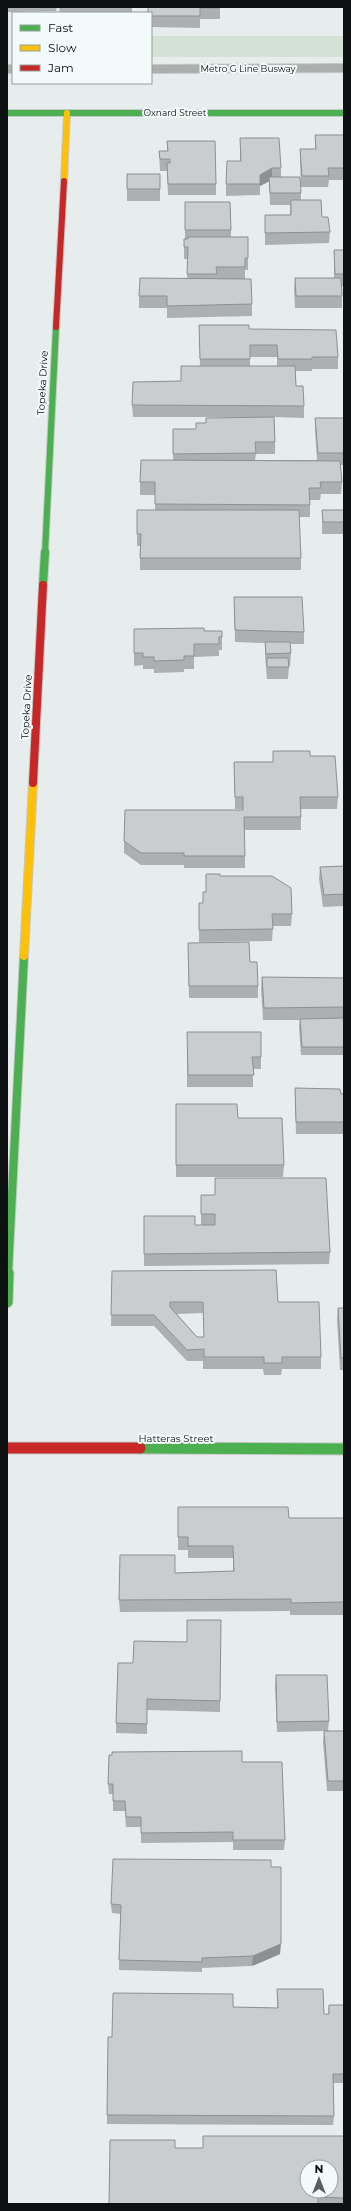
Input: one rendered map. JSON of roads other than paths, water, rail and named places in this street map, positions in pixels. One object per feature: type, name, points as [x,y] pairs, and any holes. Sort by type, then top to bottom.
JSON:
[{"type":"street","name":"Oxnard Street","points":[[7,113],[344,113]]},
{"type":"street","name":"Topeka Drive","points":[[7,1302],[67,113]]},
{"type":"street","name":"Hatteras Street","points":[[7,1448],[344,1449]]},
{"type":"lane","name":"Metro G Line Busway","points":[[152,69],[344,68]]}]
